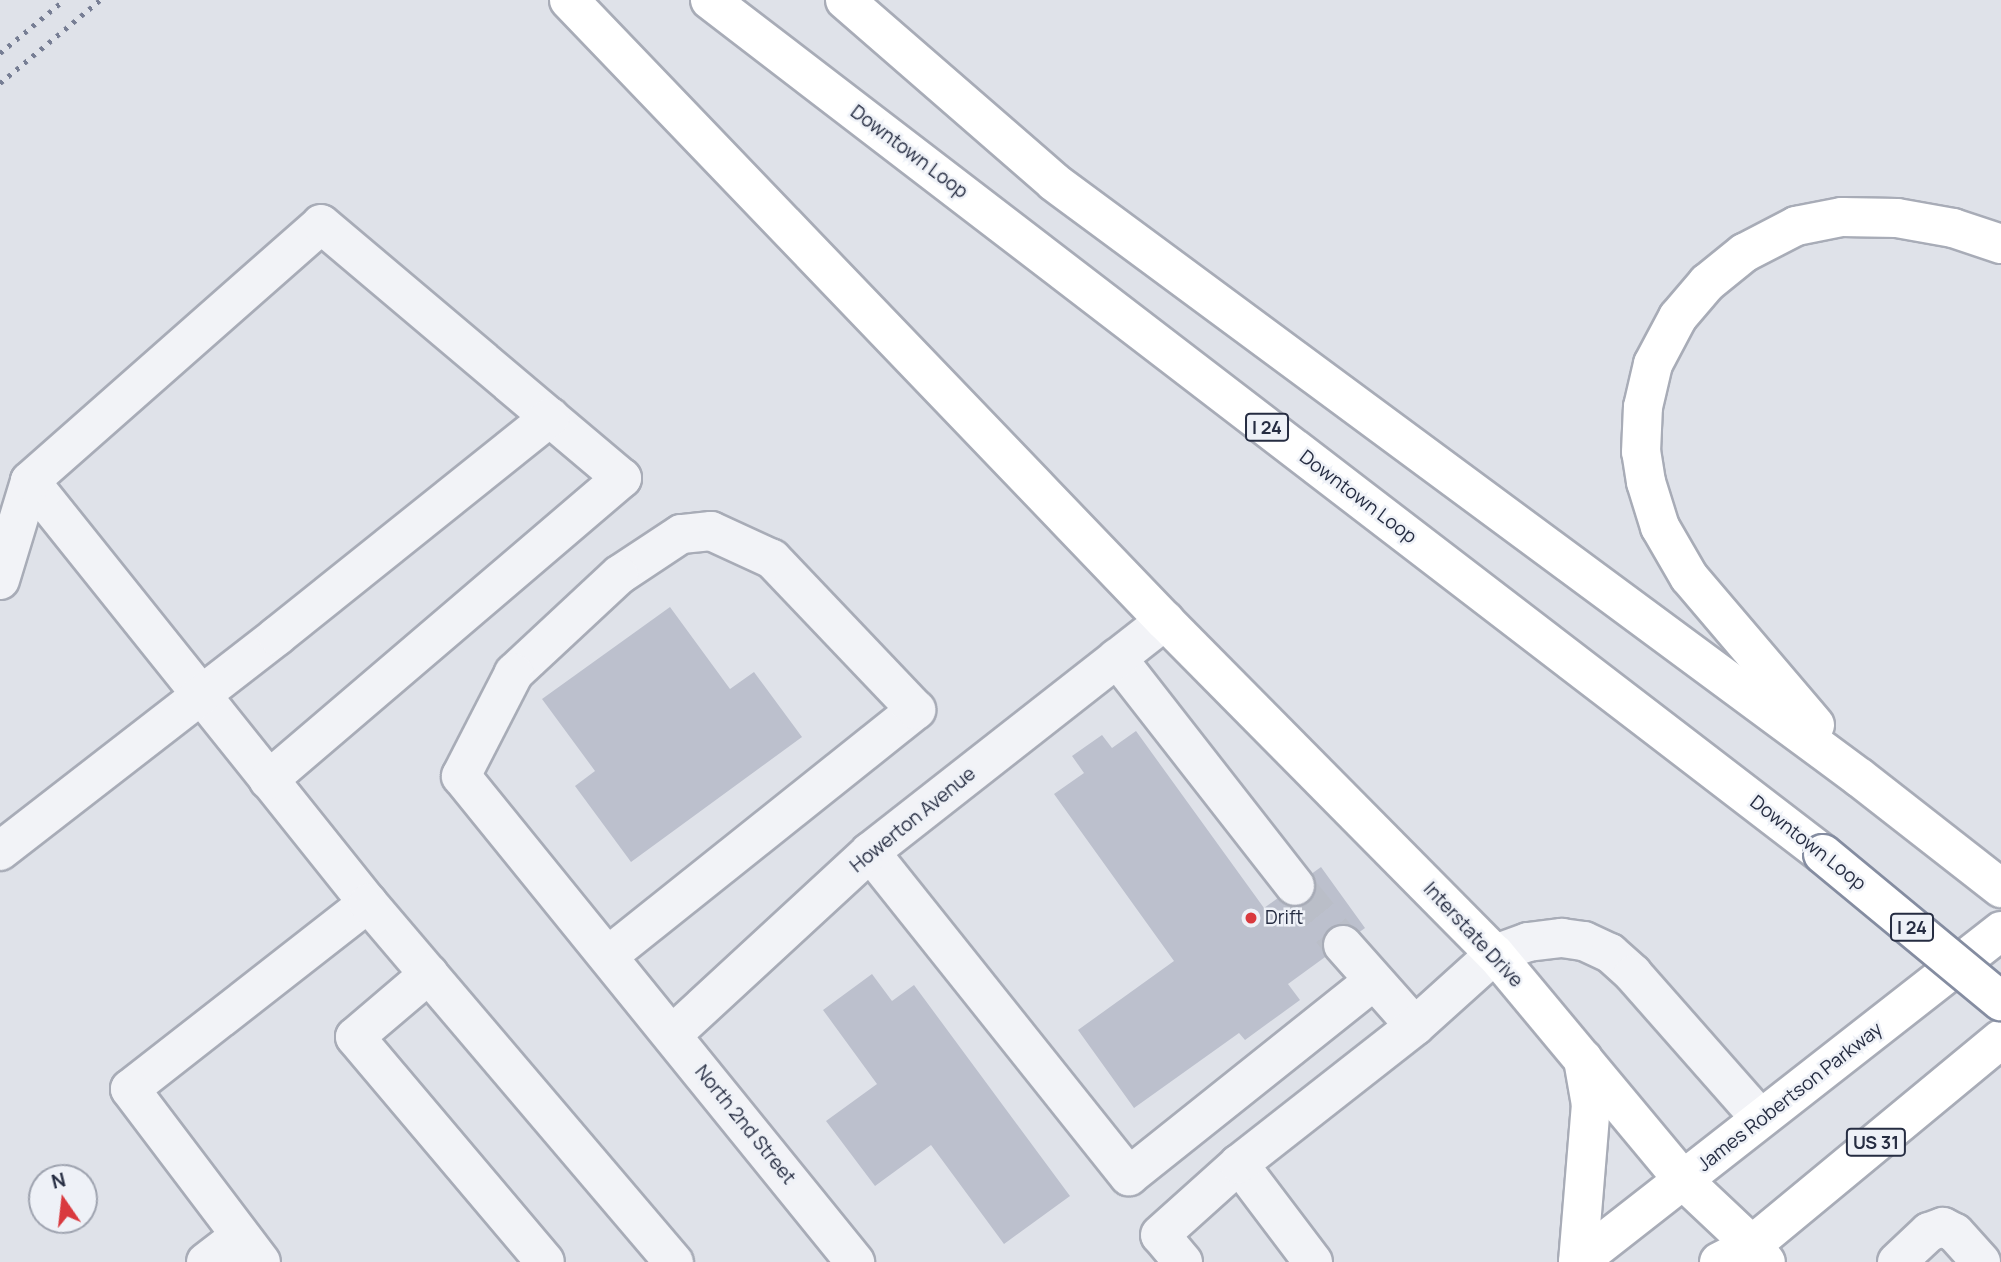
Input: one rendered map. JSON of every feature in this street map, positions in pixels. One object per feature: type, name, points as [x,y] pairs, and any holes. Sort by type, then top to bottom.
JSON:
[{"type":"main road","name":"Interstate Drive","points":[[569,0],[1165,621],[1495,954],[1745,1256]]},
{"type":"main road","name":"Downtown Loop","points":[[710,0],[1823,854],[2001,1001]]},
{"type":"main road","points":[[845,0],[1054,182],[1873,789],[2001,888]]},
{"type":"main road","points":[[1873,789],[1689,577],[1660,527],[1646,482],[1641,452],[1643,407],[1653,364],[1678,317],[1707,283],[1744,253],[1796,226],[1842,217],[1897,218],[1953,228],[2001,244]]},
{"type":"main road","name":"James Robertson Parkway","points":[[1578,1262],[2001,932]]},
{"type":"main road","name":"US 31","points":[[1745,1256],[2001,1039]]},
{"type":"main road","points":[[1578,1262],[1591,1105],[1583,1059]]},
{"type":"street","points":[[0,580],[30,481],[321,224],[622,478],[269,780]]},
{"type":"street","points":[[0,851],[550,417]]},
{"type":"street","points":[[30,481],[368,903],[674,1262]]},
{"type":"street","name":"North 2nd Street","points":[[609,955],[916,710],[772,559],[711,531],[681,534],[619,575],[514,673],[461,776],[636,988],[855,1262]]},
{"type":"street","name":"Howerton Avenue","points":[[673,1034],[870,852],[1165,621]]},
{"type":"street","points":[[1116,658],[1295,886]]},
{"type":"street","points":[[870,852],[1129,1175],[1373,981]]},
{"type":"street","points":[[206,1262],[250,1249],[131,1089],[368,903]]},
{"type":"street","points":[[1183,1262],[1160,1235],[1239,1164],[1415,1026],[1495,954],[1528,942],[1562,937],[1584,941],[1610,953],[1633,974],[1760,1118]]},
{"type":"street","points":[[1343,945],[1415,1026]]},
{"type":"street","points":[[429,974],[355,1037],[545,1262]]},
{"type":"street","points":[[1239,1164],[1313,1262]]},
{"type":"street","points":[[1897,1262],[1929,1232],[1943,1227],[1955,1233],[1981,1262]]},
{"type":"building","points":[[670,607],[730,689],[754,672],[802,737],[631,862],[575,786],[595,771],[542,699]]},
{"type":"building","name":"Drift","points":[[1136,731],[1264,908],[1321,867],[1365,928],[1288,984],[1300,1000],[1245,1040],[1239,1033],[1134,1108],[1078,1030],[1174,961],[1054,794],[1084,773],[1072,756],[1102,735],[1112,748]]},
{"type":"building","points":[[872,974],[892,1001],[914,985],[1070,1196],[1004,1244],[931,1145],[875,1186],[826,1121],[877,1084],[823,1010]]},
{"type":"tunnel","points":[[1295,886],[1343,945]]},
{"type":"railway","points":[[0,53],[64,0]]},
{"type":"railway","points":[[0,83],[100,0]]},
{"type":"place","name":"Drift","points":[[1251,918]]}]
